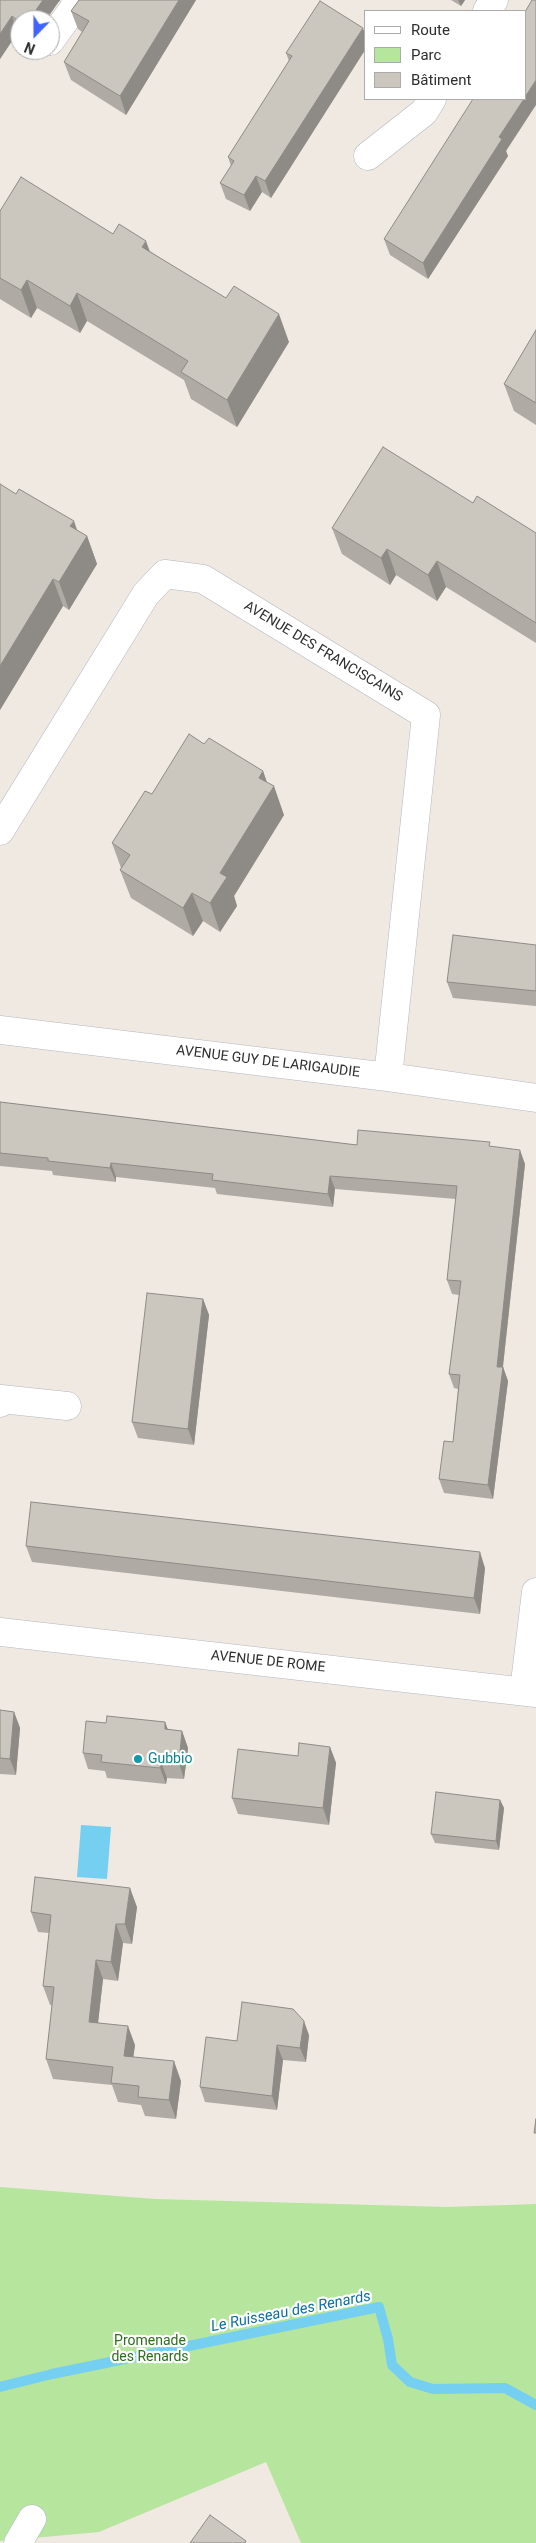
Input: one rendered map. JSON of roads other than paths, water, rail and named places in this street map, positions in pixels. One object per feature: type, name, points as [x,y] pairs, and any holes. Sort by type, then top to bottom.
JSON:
[{"type":"street","points":[[60,27],[74,8],[76,0]]},
{"type":"street","points":[[368,156],[424,112],[431,100]]},
{"type":"street","name":"AVENUE DES FRANCISCAINS","points":[[0,831],[146,594],[166,574],[203,579],[426,715],[388,1077]]},
{"type":"street","name":"AVENUE GUY DE LARIGAUDIE","points":[[0,1030],[388,1077],[536,1098]]},
{"type":"street","points":[[0,1403],[0,1399],[66,1406]]},
{"type":"street","points":[[530,1692],[536,1592]]},
{"type":"street","name":"AVENUE DE ROME","points":[[0,1632],[530,1692]]},
{"type":"street","points":[[18,2543],[32,2519]]},
{"type":"water","points":[[81,1825],[111,1827],[107,1879],[77,1877]]},
{"type":"waterway","name":"Le Ruisseau des Renards","points":[[0,2387],[52,2374],[379,2307],[388,2339],[392,2365],[410,2382],[433,2389],[505,2388],[536,2405]]},
{"type":"place","name":"Gubbio","points":[[138,1759]]},
{"type":"park label","name":"Promenade des Renards","points":[[150,2350]]}]
